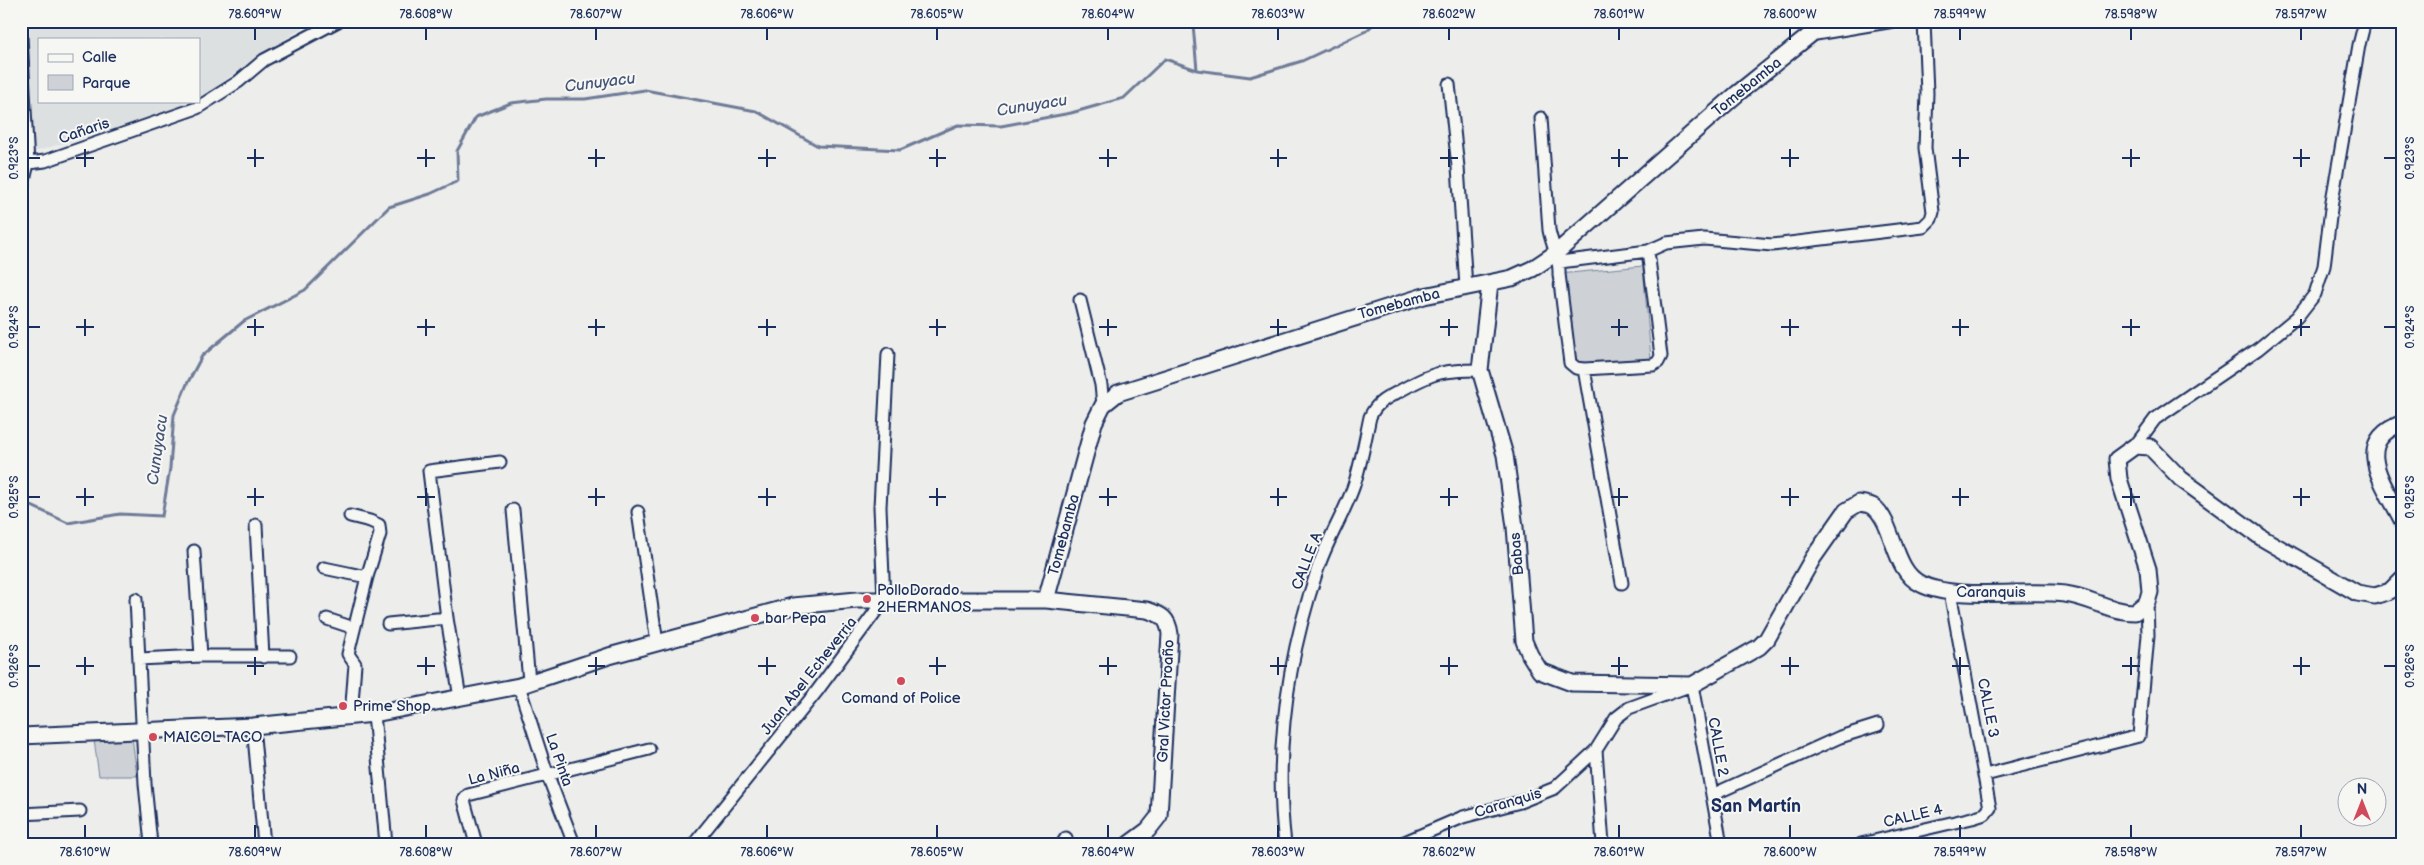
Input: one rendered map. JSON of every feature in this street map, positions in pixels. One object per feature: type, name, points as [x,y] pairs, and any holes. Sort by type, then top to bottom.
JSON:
[{"type":"street","name":"Cañaris","points":[[25,164],[45,161],[197,108],[238,82],[264,60],[338,21]]},
{"type":"street","name":"Tomebamba","points":[[1046,600],[1094,423],[1103,405],[1118,393],[1360,314],[1424,296],[1490,283],[1525,272],[1558,257],[1738,92],[1810,35],[1817,21]]},
{"type":"street","points":[[1810,35],[1894,21]]},
{"type":"street","points":[[1558,257],[1648,251],[1666,243],[1704,239],[1772,245],[1923,226],[1931,219],[1933,212],[1925,148],[1927,93],[1924,21]]},
{"type":"street","points":[[1985,775],[2139,736],[2148,635],[2147,602],[2150,592],[2148,569],[2119,479],[2117,459],[2135,446],[2155,419],[2258,349],[2298,317],[2315,294],[2324,266],[2333,192],[2359,45],[2366,21]]},
{"type":"street","points":[[21,36],[25,164],[21,191]]},
{"type":"street","points":[[1449,84],[1458,167],[1466,287]]},
{"type":"street","points":[[1541,118],[1549,230],[1552,246],[1558,257],[1568,358],[1572,366],[1584,369],[1653,365],[1658,362],[1661,356],[1648,251]]},
{"type":"street","name":"Babas","points":[[1490,283],[1480,370],[1505,455],[1515,527],[1524,641],[1530,655],[1540,671],[1572,684],[1692,685]]},
{"type":"street","points":[[1080,300],[1101,384],[1103,405]]},
{"type":"street","points":[[884,600],[880,507],[888,354]]},
{"type":"street","points":[[1584,369],[1622,583]]},
{"type":"street","name":"CALLE A","points":[[1285,844],[1280,777],[1282,741],[1294,655],[1317,570],[1354,487],[1370,417],[1375,407],[1382,400],[1424,376],[1451,371],[1480,370]]},
{"type":"street","points":[[2403,423],[2389,428],[2381,434],[2374,449],[2377,468],[2403,522]]},
{"type":"street","points":[[2135,446],[2150,447],[2180,479],[2262,538],[2357,593],[2375,596],[2390,591],[2403,578]]},
{"type":"street","points":[[460,698],[447,618],[429,471],[500,462]]},
{"type":"street","name":"Caranquis","points":[[1400,844],[1463,817],[1520,802],[1556,788],[1596,750],[1616,718],[1629,708],[1692,685],[1759,647],[1767,639],[1813,558],[1846,511],[1859,503],[1873,506],[1881,516],[1900,558],[1914,580],[1922,585],[1950,592],[2046,592],[2068,594],[2124,612],[2135,612],[2147,602]]},
{"type":"street","name":"La Pinta","points":[[513,510],[524,683],[548,776],[574,844]]},
{"type":"street","points":[[638,512],[657,643]]},
{"type":"street","points":[[350,516],[370,520],[379,525],[380,534],[348,654],[355,664],[351,716]]},
{"type":"street","points":[[256,525],[263,657]]},
{"type":"street","points":[[194,551],[201,656]]},
{"type":"street","points":[[324,568],[367,577]]},
{"type":"street","name":"CALLE 3","points":[[1950,592],[1990,808],[1985,814],[1972,818]]},
{"type":"street","points":[[136,599],[138,660],[144,731],[145,784],[151,844]]},
{"type":"street","points":[[21,736],[253,726],[374,714],[460,698],[524,683],[657,643],[793,606],[884,600],[1046,600]]},
{"type":"street","name":"Juan Abel Echeverria","points":[[694,844],[817,692],[884,600]]},
{"type":"street","name":"Gral Victor Proaño","points":[[1046,600],[1147,610],[1162,615],[1168,622],[1170,634],[1159,816],[1148,830],[1129,844]]},
{"type":"street","points":[[388,624],[447,618]]},
{"type":"street","points":[[327,620],[354,628]]},
{"type":"street","points":[[138,660],[201,656],[290,656]]},
{"type":"street","name":"CALLE 2","points":[[1692,685],[1721,844]]},
{"type":"street","points":[[374,714],[386,844]]},
{"type":"street","points":[[1712,795],[1840,737],[1878,725]]},
{"type":"street","points":[[253,726],[264,844]]},
{"type":"street","points":[[548,776],[649,749]]},
{"type":"street","points":[[1596,750],[1603,844]]},
{"type":"street","name":"La Niña","points":[[476,844],[465,797],[548,776]]},
{"type":"street","points":[[21,814],[80,811]]},
{"type":"street","name":"CALLE 4","points":[[1861,844],[1972,818]]},
{"type":"shaded area","points":[[26,21],[313,21],[256,58],[200,98],[200,38],[38,38],[38,102],[195,102],[191,105],[34,152]]},
{"type":"green space","points":[[1643,266],[1651,359],[1572,364],[1559,274]]},
{"type":"green space","points":[[132,737],[137,776],[99,776],[94,740]]},
{"type":"waterway","points":[[1195,21],[1193,25],[1197,70]]},
{"type":"waterway","name":"Cunuyacu","points":[[21,501],[68,523],[120,514],[162,516],[170,468],[174,415],[187,384],[202,356],[244,321],[305,290],[389,207],[430,194],[458,181],[457,151],[476,117],[511,103],[546,99],[585,99],[645,90],[756,111],[818,146],[900,150],[958,125],[1001,126],[1071,113],[1124,98],[1165,59],[1197,70],[1250,77],[1302,61],[1366,31],[1377,21]]},
{"type":"place","name":"PolloDorado 2HERMANOS","points":[[867,599]]},
{"type":"place","name":"bar Pepa","points":[[755,618]]},
{"type":"place","name":"Comand of Police","points":[[901,681]]},
{"type":"place","name":"Prime Shop","points":[[343,706]]},
{"type":"place","name":"MAICOL TACO","points":[[153,737]]},
{"type":"district","name":"San Martín","points":[[1756,806]]}]
